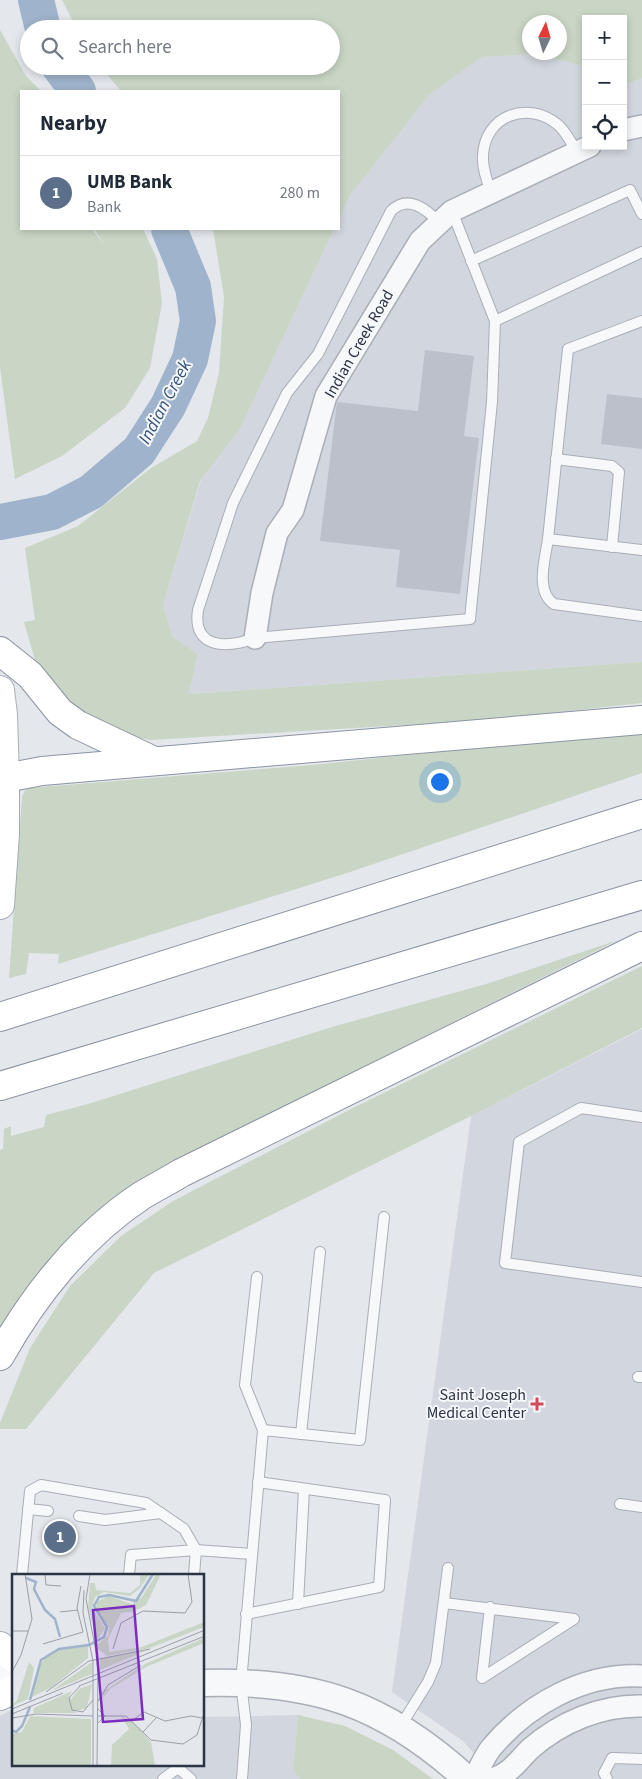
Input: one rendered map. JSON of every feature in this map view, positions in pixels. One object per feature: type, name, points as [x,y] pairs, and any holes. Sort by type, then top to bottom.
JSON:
[{"type":"main road","points":[[0,651],[30,675],[60,712],[78,725],[156,762]]},
{"type":"main road","points":[[0,690],[3,715],[2,779],[5,834],[0,905]]},
{"type":"main road","points":[[2,779],[27,772],[642,720]]},
{"type":"main road","points":[[0,1017],[642,814]]},
{"type":"main road","points":[[0,1086],[642,895]]},
{"type":"main road","points":[[0,1356],[34,1301],[54,1275],[112,1218],[141,1196],[190,1169],[642,946]]},
{"type":"main road","points":[[0,1646],[12,1656]]},
{"type":"main road","points":[[0,1696],[12,1691]]},
{"type":"street","points":[[627,128],[642,126]]},
{"type":"street","name":"Indian Creek Road","points":[[255,638],[262,593],[277,533],[293,510],[326,396],[420,241],[446,217],[582,149]]},
{"type":"street","points":[[474,1779],[489,1750],[518,1721],[548,1700],[590,1680],[618,1675],[642,1676]]},
{"type":"street","points":[[205,1683],[274,1685],[319,1692],[375,1712],[430,1747],[467,1779]]},
{"type":"street","points":[[492,1779],[503,1776],[532,1748],[563,1726],[592,1713],[622,1706],[642,1706]]},
{"type":"lane","points":[[491,193],[484,169],[483,154],[486,137],[494,124],[511,114],[528,112],[543,116],[558,124],[582,148]]},
{"type":"lane","points":[[471,260],[630,190],[642,214]]},
{"type":"lane","points":[[409,203],[446,217],[471,260],[495,321],[492,402],[470,619],[255,638],[239,644],[214,643],[204,638],[198,630],[196,622],[198,610],[233,503],[287,394],[318,354],[391,211],[397,205],[409,203]]},
{"type":"lane","points":[[495,321],[642,252]]},
{"type":"lane","points":[[642,321],[568,349],[542,590],[546,598],[554,604],[642,616]]},
{"type":"lane","points":[[556,459],[612,466],[618,472],[612,546]]},
{"type":"lane","points":[[548,539],[642,550]]},
{"type":"lane","points":[[642,1117],[581,1108],[519,1142],[505,1263],[642,1282]]},
{"type":"lane","points":[[263,1430],[360,1440],[384,1217]]},
{"type":"lane","points":[[301,1434],[320,1252]]},
{"type":"lane","points":[[242,1779],[246,1726],[241,1684],[263,1430],[245,1385],[257,1277]]},
{"type":"lane","points":[[246,1614],[379,1587],[385,1500],[258,1482]]},
{"type":"lane","points":[[22,1574],[30,1491],[41,1485],[146,1503],[184,1529],[196,1550],[194,1574]]},
{"type":"lane","points":[[298,1604],[304,1489]]},
{"type":"lane","points":[[620,1504],[642,1507]]},
{"type":"lane","points":[[28,1509],[48,1511]]},
{"type":"lane","points":[[79,1516],[105,1520],[161,1513]]},
{"type":"lane","points":[[129,1574],[131,1555],[196,1550],[252,1554]]},
{"type":"lane","points":[[400,1727],[428,1682],[436,1663],[448,1568]]},
{"type":"lane","points":[[444,1603],[490,1607],[574,1619],[482,1678],[490,1607]]},
{"type":"lane","points":[[607,1779],[604,1773],[612,1758],[642,1759]]},
{"type":"lane","points":[[163,1779],[178,1768],[191,1779]]},
{"type":"shaded area","points":[[522,55],[522,60],[560,60],[582,66],[582,150],[627,150],[627,84],[642,78],[642,662],[189,694],[198,654],[172,636],[163,605],[201,480],[240,429],[334,230],[340,230],[340,217],[351,194],[430,94],[482,57]]},
{"type":"shaded area","name":"Saint Joseph Medical Center","points":[[642,1029],[642,1779],[496,1779],[463,1741],[392,1692],[471,1116]]},
{"type":"shaded area","points":[[12,1710],[12,1766],[205,1766],[205,1717],[298,1715],[293,1770],[300,1779],[0,1779],[0,1716]]},
{"type":"green space","points":[[62,0],[642,0],[642,78],[627,84],[627,15],[582,15],[582,66],[560,60],[567,60],[567,15],[522,15],[522,55],[482,57],[430,94],[351,194],[340,217],[340,90],[120,90],[108,75],[340,75],[340,20],[72,20]]},
{"type":"green space","points":[[0,30],[20,65],[20,75],[25,75],[40,90],[20,90],[20,230],[93,230],[104,244],[95,230],[143,230],[157,259],[162,303],[150,368],[125,408],[62,456],[15,479],[0,367]]},
{"type":"green space","points":[[213,230],[334,230],[240,429],[200,481],[163,605],[172,636],[198,654],[189,694],[642,662],[642,703],[488,720],[151,740],[116,734],[66,704],[35,660],[24,622],[35,620],[25,548],[78,526],[151,468],[197,441],[208,418],[219,373],[224,297]]},
{"type":"green space","points":[[642,734],[642,773],[347,873],[58,964],[59,954],[29,953],[26,974],[9,978],[22,797],[25,790],[29,788],[312,765],[504,745]]},
{"type":"green space","points":[[618,940],[353,1072],[193,1156],[0,1335],[0,1150],[3,1149],[4,1129],[11,1126],[11,1136],[44,1127],[46,1115],[88,1104],[332,1027],[486,984]]},
{"type":"green space","points":[[642,966],[642,1028],[471,1116],[154,1273],[26,1429],[0,1429],[0,1423],[30,1348],[70,1286],[121,1236],[173,1201],[353,1108]]},
{"type":"green space","points":[[298,1715],[345,1726],[393,1750],[433,1779],[300,1779],[293,1770]]},
{"type":"building","points":[[425,350],[474,356],[464,436],[479,438],[460,594],[396,587],[400,550],[320,541],[337,402],[418,411]]},
{"type":"building","points":[[607,394],[642,398],[642,449],[601,444]]},
{"type":"waterway","name":"Indian Creek","points":[[36,0],[41,20]]},
{"type":"waterway","name":"Indian Creek","points":[[66,75],[77,90]]},
{"type":"waterway","name":"Indian Creek","points":[[0,522],[52,512],[91,492],[139,451],[168,406],[190,359],[198,321],[193,287],[169,230]]},
{"type":"place","name":"Saint Joseph Medical Center","points":[[537,1404]]},
{"type":"place","name":"UMB Bank","points":[[60,1537]]}]
